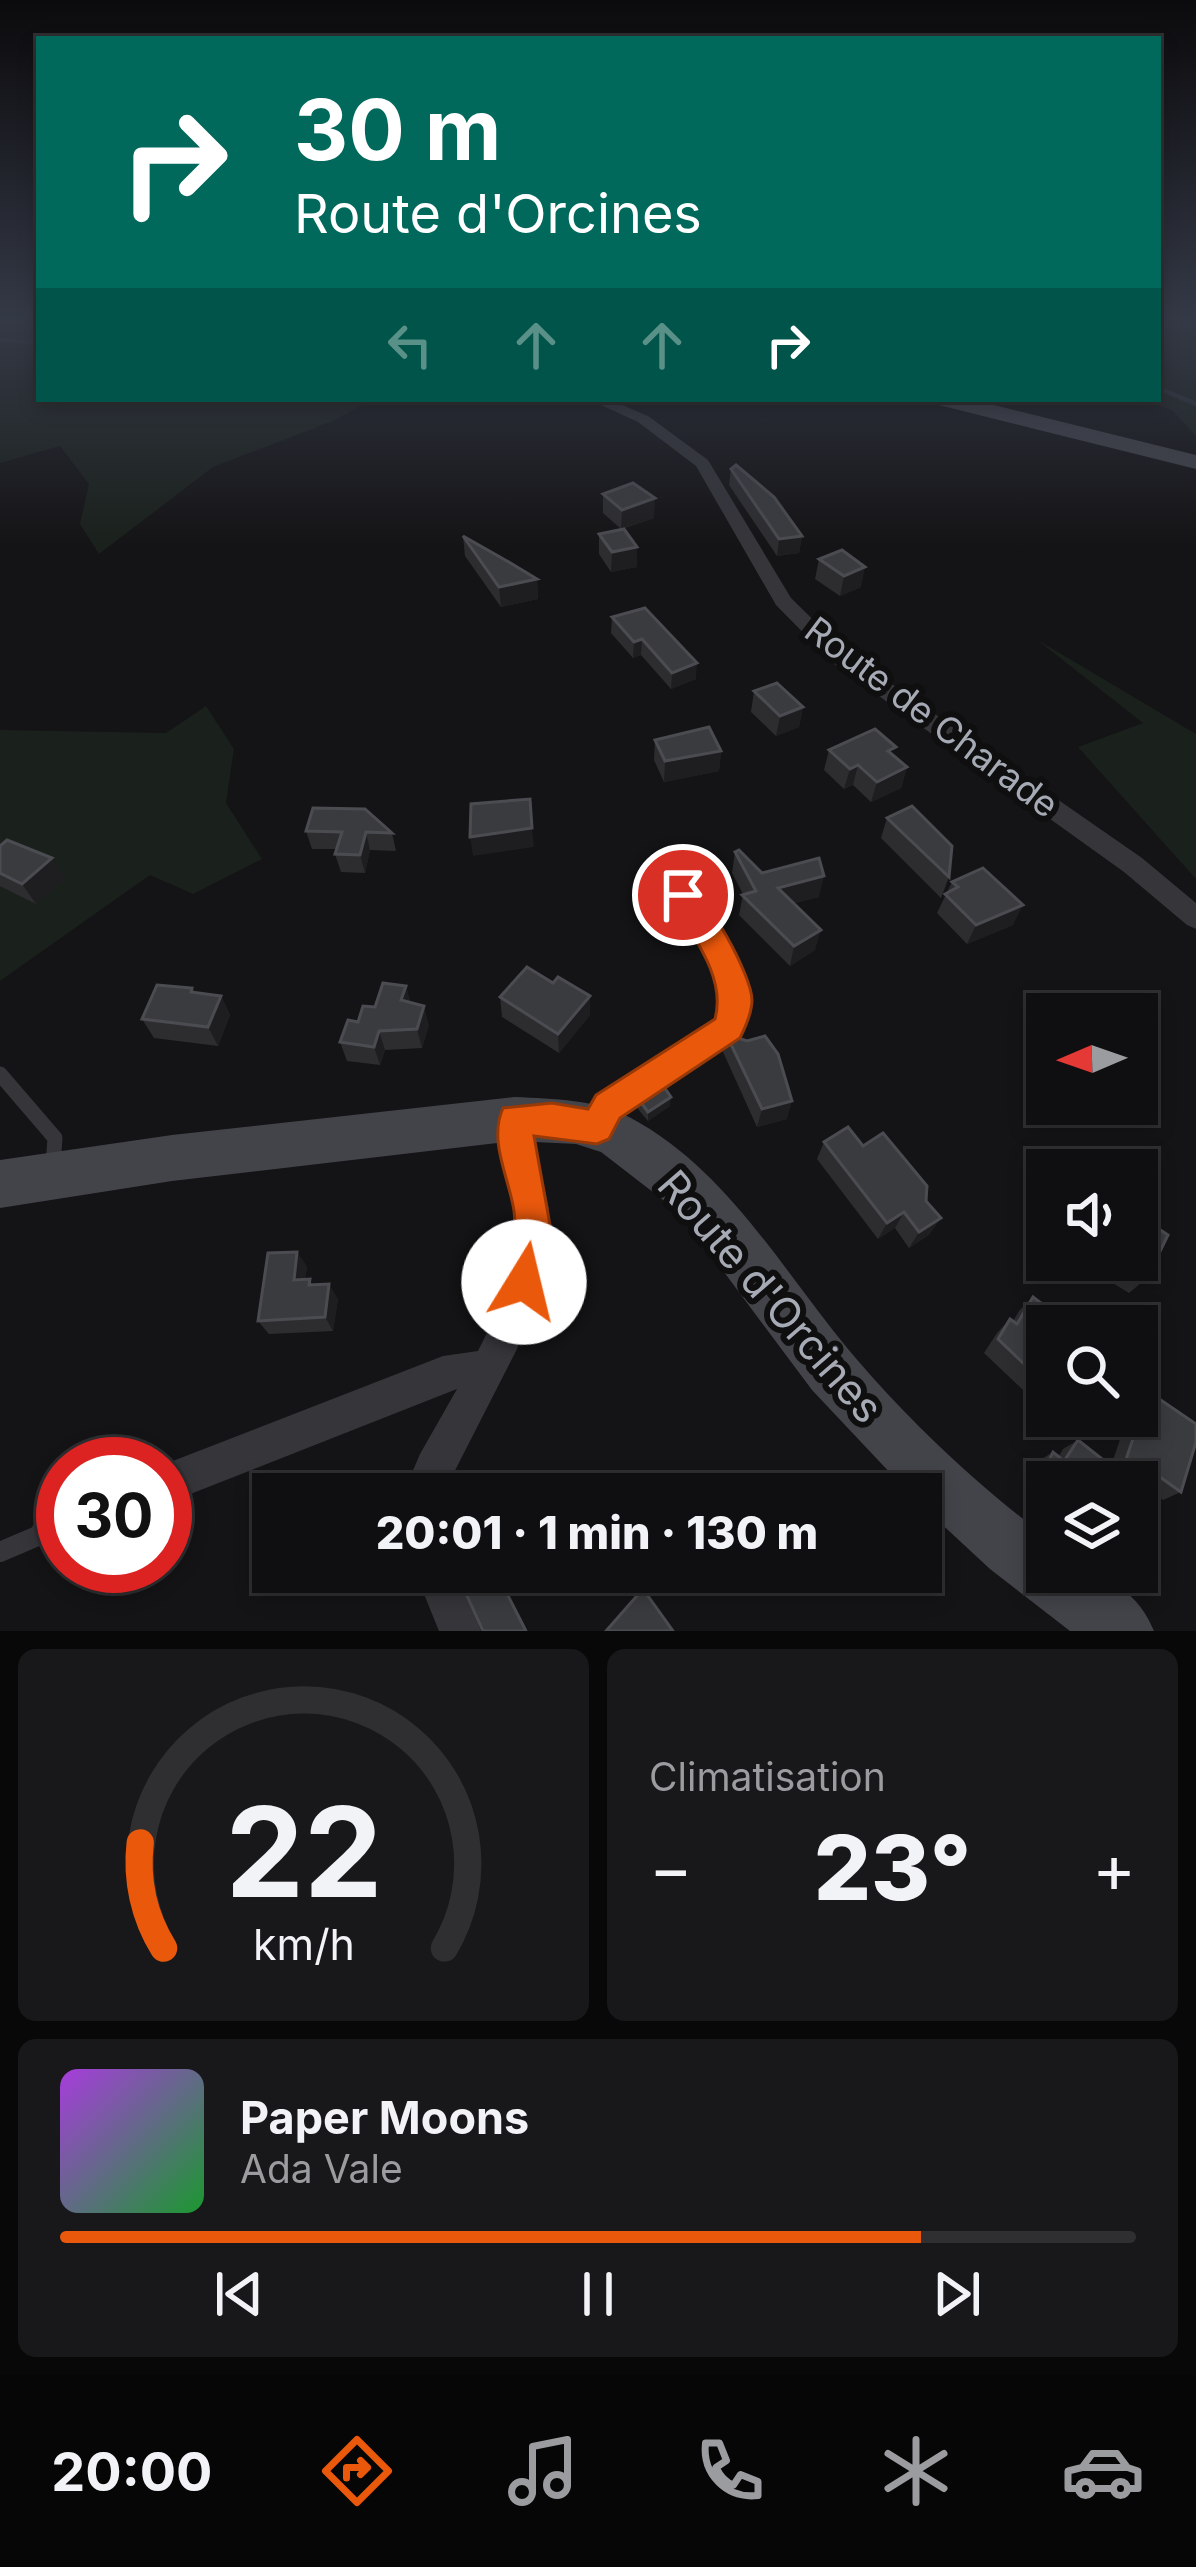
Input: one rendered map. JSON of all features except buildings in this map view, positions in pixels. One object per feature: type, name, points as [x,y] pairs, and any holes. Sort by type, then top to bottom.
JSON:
[{"type":"main road","points":[[955,402],[1196,462]]},
{"type":"main road","name":"Route d'Orcines","points":[[0,1184],[52,1173],[515,1119],[597,1127],[629,1141],[697,1196],[831,1371],[907,1452],[1010,1548],[1122,1631]]},
{"type":"street","name":"Route de Charade","points":[[602,402],[643,419],[703,463],[783,601],[840,658],[1133,865],[1196,918]]},
{"type":"street","points":[[597,1127],[608,1106],[728,1028],[736,999],[710,935],[683,895]]},
{"type":"street","points":[[434,1473],[507,1333],[533,1236],[515,1119]]},
{"type":"street","points":[[192,1473],[442,1374],[467,1368],[488,1370]]},
{"type":"street","points":[[445,1593],[460,1631]]},
{"type":"lane","points":[[0,1074],[55,1138],[52,1173]]},
{"type":"lane","points":[[0,1552],[36,1536]]},
{"type":"shaded area","points":[[0,396],[36,396],[36,402],[368,402],[333,421],[213,467],[99,554],[80,524],[89,484],[60,446],[0,463]]},
{"type":"shaded area","points":[[1161,396],[1196,396],[1196,436],[1173,411],[1153,402],[1161,402]]},
{"type":"shaded area","points":[[1036,639],[1196,734],[1196,879],[1078,747],[1143,723]]},
{"type":"shaded area","points":[[206,706],[234,749],[226,803],[262,859],[193,894],[150,875],[0,981],[0,730],[166,733]]},
{"type":"waterway","points":[[1177,396],[1196,404]]},
{"type":"route","points":[[524,1282],[533,1236],[532,1212],[515,1119],[597,1127],[608,1106],[728,1028],[736,999],[710,935],[683,895]]}]
